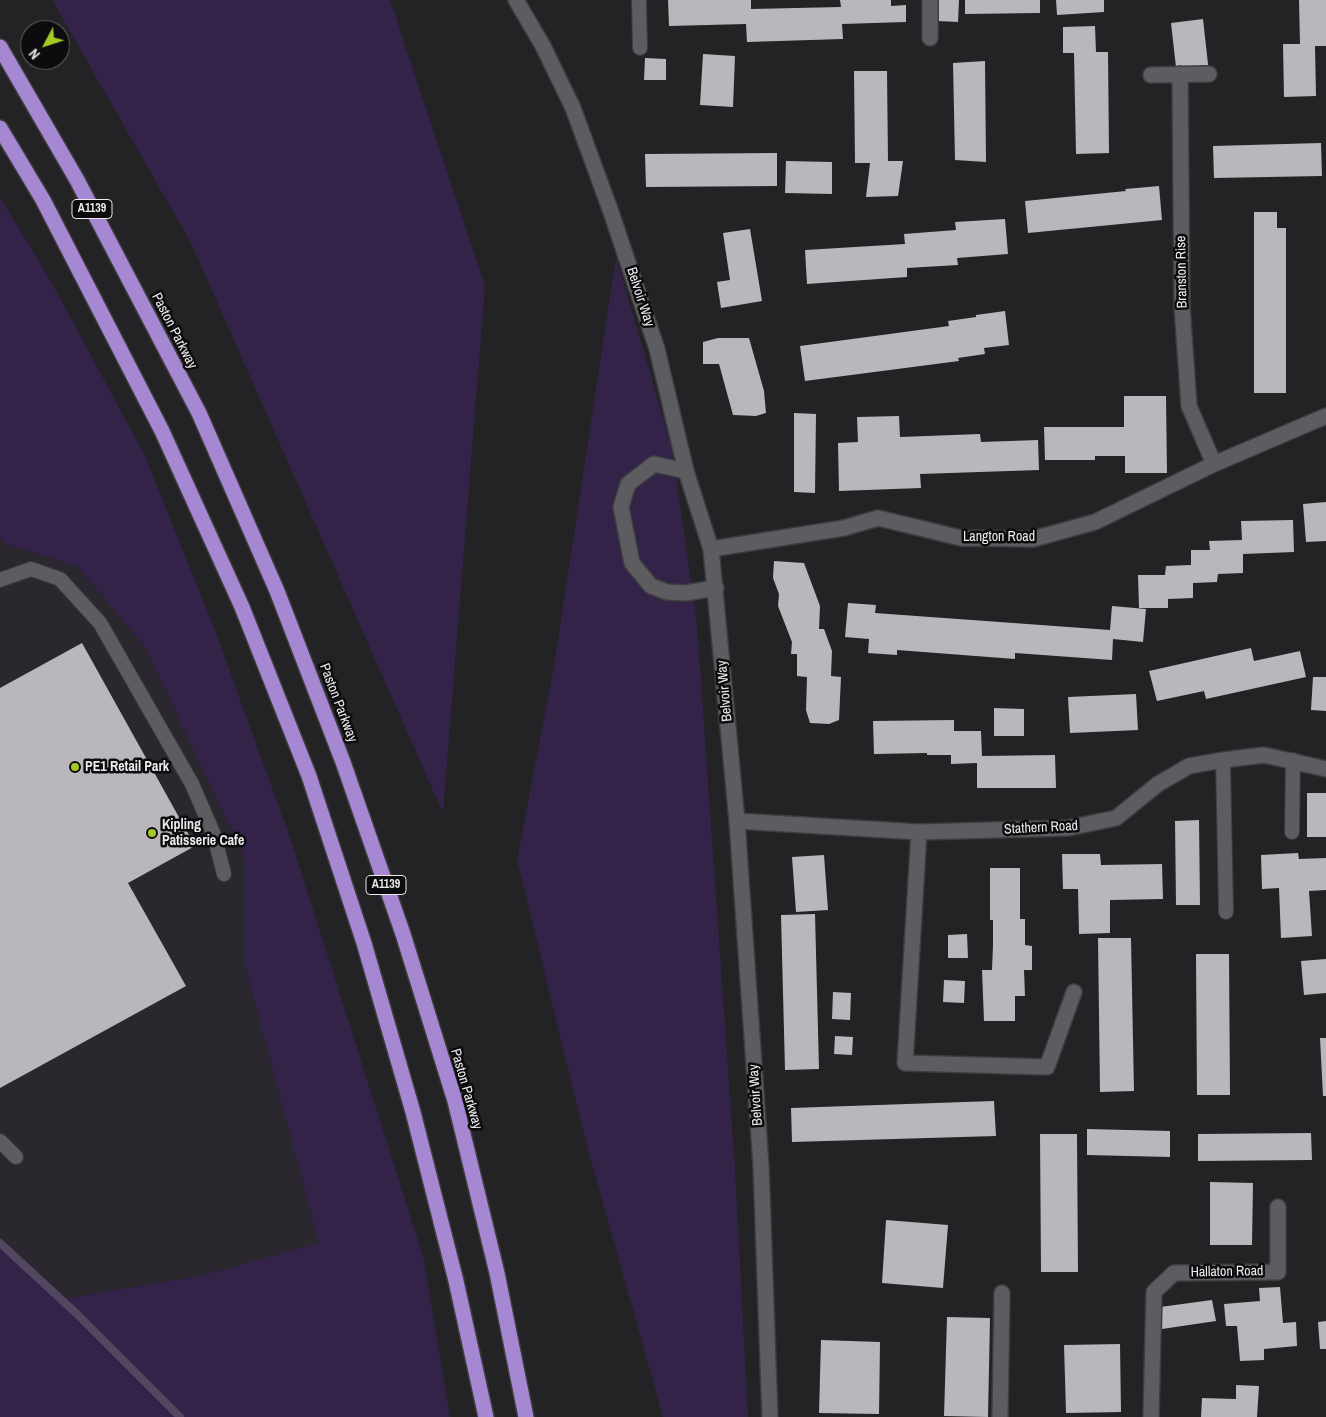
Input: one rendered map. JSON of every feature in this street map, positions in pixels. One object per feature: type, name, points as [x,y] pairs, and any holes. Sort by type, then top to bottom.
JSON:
[{"type":"highway","name":"Paston Parkway","points":[[0,47],[78,180],[199,413],[277,591],[343,762],[403,934],[455,1101],[497,1272],[526,1417]]},
{"type":"highway","name":"A1139","points":[[0,128],[43,200],[162,431],[242,606],[309,776],[364,943],[413,1112],[456,1281],[486,1417]]},
{"type":"street","name":"Belvoir Way","points":[[516,0],[551,64],[584,135],[657,349],[686,471],[711,549],[736,821],[761,1166],[770,1417]]},
{"type":"street","points":[[930,0],[930,38]]},
{"type":"street","name":"Branston Rise","points":[[1180,74],[1182,306],[1190,406],[1214,464]]},
{"type":"street","points":[[1151,75],[1209,74]]},
{"type":"street","name":"Langton Road","points":[[711,549],[844,528],[878,518],[961,538],[1033,539],[1095,522],[1214,464],[1326,416]]},
{"type":"street","points":[[686,471],[654,464],[628,484],[621,507],[632,563],[651,586],[667,592],[685,593],[716,588]]},
{"type":"street","name":"Stathern Road","points":[[736,821],[919,832],[1068,828],[1116,818],[1158,784],[1189,766],[1264,755],[1293,760],[1326,769]]},
{"type":"street","points":[[919,832],[905,1063],[1047,1067],[1074,992]]},
{"type":"street","name":"Hallaton Road","points":[[1151,1417],[1154,1292],[1174,1273],[1278,1272],[1278,1207]]},
{"type":"street","points":[[1000,1417],[1002,1293]]},
{"type":"lane","points":[[639,0],[640,48]]},
{"type":"lane","points":[[0,580],[31,569],[60,580],[100,623],[192,784],[214,835],[224,874]]},
{"type":"lane","points":[[1223,760],[1226,912]]},
{"type":"lane","points":[[1292,832],[1293,760]]},
{"type":"lane","points":[[0,1141],[16,1157]]},
{"type":"shaded area","points":[[52,0],[390,0],[485,286],[443,813],[191,243],[70,31],[70,20],[63,20]]},
{"type":"shaded area","points":[[0,197],[52,283],[145,456],[216,633],[291,840],[423,1256],[450,1417],[0,1417],[0,1242],[63,1299],[204,1275],[319,1243],[245,965],[245,859],[145,647],[78,567],[4,543],[0,537]]},
{"type":"shaded area","points":[[616,257],[672,448],[697,624],[735,1169],[748,1417],[663,1417],[586,1142],[517,860],[554,666]]},
{"type":"shaded area","points":[[0,537],[4,543],[78,567],[145,647],[245,859],[245,965],[320,1244],[204,1275],[63,1299],[0,1242]]},
{"type":"building","points":[[668,0],[751,0],[751,9],[841,7],[840,0],[891,0],[891,6],[906,5],[906,22],[842,24],[843,39],[747,42],[746,24],[669,26]]},
{"type":"building","points":[[938,0],[959,0],[958,22],[937,21]]},
{"type":"building","points":[[965,0],[1040,0],[1040,13],[965,14]]},
{"type":"building","points":[[1056,0],[1104,0],[1104,12],[1057,15]]},
{"type":"building","points":[[1299,0],[1326,0],[1326,46],[1315,46],[1316,96],[1284,97],[1283,44],[1300,44]]},
{"type":"building","points":[[1203,19],[1209,73],[1177,76],[1171,23]]},
{"type":"building","points":[[1095,26],[1096,52],[1108,52],[1109,153],[1076,154],[1074,53],[1063,53],[1063,27]]},
{"type":"building","points":[[703,54],[735,56],[733,107],[700,105]]},
{"type":"building","points":[[645,58],[666,59],[666,80],[644,80]]},
{"type":"building","points":[[985,61],[986,162],[955,160],[953,63]]},
{"type":"building","points":[[854,71],[887,71],[888,161],[903,161],[898,196],[866,197],[870,163],[855,163]]},
{"type":"building","points":[[1321,143],[1322,176],[1214,178],[1213,146]]},
{"type":"building","points":[[777,153],[777,186],[646,187],[645,154]]},
{"type":"building","points":[[786,161],[832,162],[832,194],[785,193]]},
{"type":"building","points":[[1159,186],[1162,220],[1028,233],[1025,201]]},
{"type":"building","points":[[1254,212],[1277,212],[1277,228],[1286,228],[1286,393],[1254,393]]},
{"type":"building","points":[[1005,219],[1008,254],[957,258],[958,265],[907,268],[907,277],[807,284],[805,250],[905,244],[904,234],[956,230],[955,222]]},
{"type":"building","points":[[750,229],[762,301],[721,308],[717,282],[730,280],[723,233]]},
{"type":"building","points":[[1005,311],[1009,345],[984,348],[985,354],[958,358],[959,361],[805,381],[800,346],[949,326],[948,321]]},
{"type":"building","points":[[718,338],[749,338],[764,391],[766,413],[756,416],[733,415],[719,364],[703,364],[703,342]]},
{"type":"building","points":[[1124,396],[1166,396],[1167,473],[1125,473],[1125,456],[1095,456],[1095,460],[1045,460],[1044,427],[1124,427]]},
{"type":"building","points":[[794,413],[816,414],[815,493],[794,492]]},
{"type":"building","points":[[899,416],[900,437],[980,434],[981,442],[1038,440],[1039,470],[920,474],[921,488],[839,491],[838,443],[858,442],[857,417]]},
{"type":"building","points":[[1326,502],[1326,541],[1306,542],[1303,504]]},
{"type":"building","points":[[1293,520],[1294,552],[1243,554],[1243,573],[1218,574],[1217,582],[1193,583],[1193,598],[1168,599],[1168,608],[1139,608],[1138,575],[1165,575],[1166,566],[1191,565],[1191,550],[1210,550],[1209,541],[1242,540],[1241,521]]},
{"type":"building","points":[[774,561],[804,563],[820,606],[819,629],[824,629],[832,651],[831,676],[841,677],[839,720],[829,724],[810,723],[806,710],[807,677],[797,676],[797,654],[791,654],[792,642],[778,606],[779,594],[773,578]]},
{"type":"building","points":[[848,603],[876,605],[875,613],[1110,630],[1112,606],[1146,609],[1143,642],[1113,639],[1112,660],[1015,653],[1015,659],[897,650],[897,655],[868,653],[869,639],[845,637]]},
{"type":"building","name":"PE1 Retail Park","points":[[82,643],[195,846],[128,883],[186,986],[0,1088],[0,688]]},
{"type":"building","points":[[1251,648],[1254,661],[1300,651],[1306,677],[1206,699],[1204,691],[1157,701],[1149,671]]},
{"type":"building","points":[[1313,677],[1326,677],[1326,711],[1311,710]]},
{"type":"building","points":[[1136,694],[1138,730],[1070,733],[1068,697]]},
{"type":"building","points":[[994,708],[1024,709],[1024,736],[994,736]]},
{"type":"building","points":[[954,720],[954,731],[981,731],[982,756],[1055,755],[1056,788],[977,788],[977,763],[951,764],[951,755],[927,755],[927,753],[874,754],[873,721]]},
{"type":"building","points":[[1307,793],[1326,793],[1326,837],[1307,837]]},
{"type":"building","points":[[1199,820],[1200,905],[1176,905],[1175,821]]},
{"type":"building","points":[[1298,853],[1299,859],[1326,858],[1326,890],[1309,891],[1312,936],[1281,938],[1279,888],[1262,889],[1261,855]]},
{"type":"building","points":[[1062,854],[1100,854],[1101,865],[1162,864],[1163,899],[1110,900],[1110,933],[1079,934],[1078,889],[1063,889]]},
{"type":"building","points":[[824,855],[828,910],[796,912],[792,857]]},
{"type":"building","points":[[990,868],[1020,868],[1020,919],[1025,919],[1025,945],[1032,946],[1032,970],[1024,970],[1025,996],[1015,996],[1015,1021],[984,1021],[982,970],[992,970],[993,945],[993,920],[990,920]]},
{"type":"building","points":[[815,914],[819,1069],[785,1070],[781,915]]},
{"type":"building","points":[[967,934],[968,958],[948,958],[948,935]]},
{"type":"building","points":[[1098,938],[1131,938],[1134,1091],[1100,1092]]},
{"type":"building","points":[[1196,954],[1229,954],[1230,1095],[1197,1095]]},
{"type":"building","points":[[1326,959],[1326,993],[1304,995],[1301,961]]},
{"type":"building","points":[[944,980],[965,981],[964,1003],[943,1002]]},
{"type":"building","points":[[833,992],[851,993],[850,1020],[832,1019]]},
{"type":"building","points":[[835,1036],[853,1037],[852,1055],[834,1054]]},
{"type":"building","points":[[1320,1038],[1326,1038],[1326,1096],[1323,1096]]},
{"type":"building","points":[[994,1101],[996,1136],[792,1142],[791,1108]]},
{"type":"building","points":[[1087,1129],[1170,1131],[1170,1157],[1087,1155]]},
{"type":"building","points":[[1311,1133],[1312,1160],[1198,1161],[1198,1134]]},
{"type":"building","points":[[1040,1134],[1077,1134],[1078,1272],[1041,1272]]},
{"type":"building","points":[[1210,1182],[1253,1183],[1252,1245],[1210,1245]]},
{"type":"building","points":[[886,1220],[948,1225],[943,1288],[882,1283]]},
{"type":"building","points":[[1280,1287],[1283,1323],[1296,1322],[1297,1346],[1264,1349],[1264,1360],[1240,1361],[1237,1326],[1226,1326],[1224,1304],[1260,1301],[1259,1288]]},
{"type":"building","points":[[1212,1300],[1216,1321],[1162,1329],[1160,1307]]},
{"type":"building","points":[[947,1317],[990,1318],[988,1417],[944,1416]]},
{"type":"building","points":[[1326,1321],[1326,1349],[1320,1349],[1318,1322]]},
{"type":"building","points":[[821,1340],[880,1342],[879,1414],[819,1413]]},
{"type":"building","points":[[1120,1344],[1121,1412],[1066,1413],[1064,1345]]},
{"type":"building","points":[[1236,1385],[1259,1386],[1257,1417],[1201,1417],[1202,1398],[1236,1399]]},
{"type":"waterway","points":[[0,1243],[78,1315],[180,1417]]},
{"type":"place","name":"PE1 Retail Park","points":[[75,767]]},
{"type":"place","name":"Kipling Patisserie Cafe","points":[[152,833]]}]
